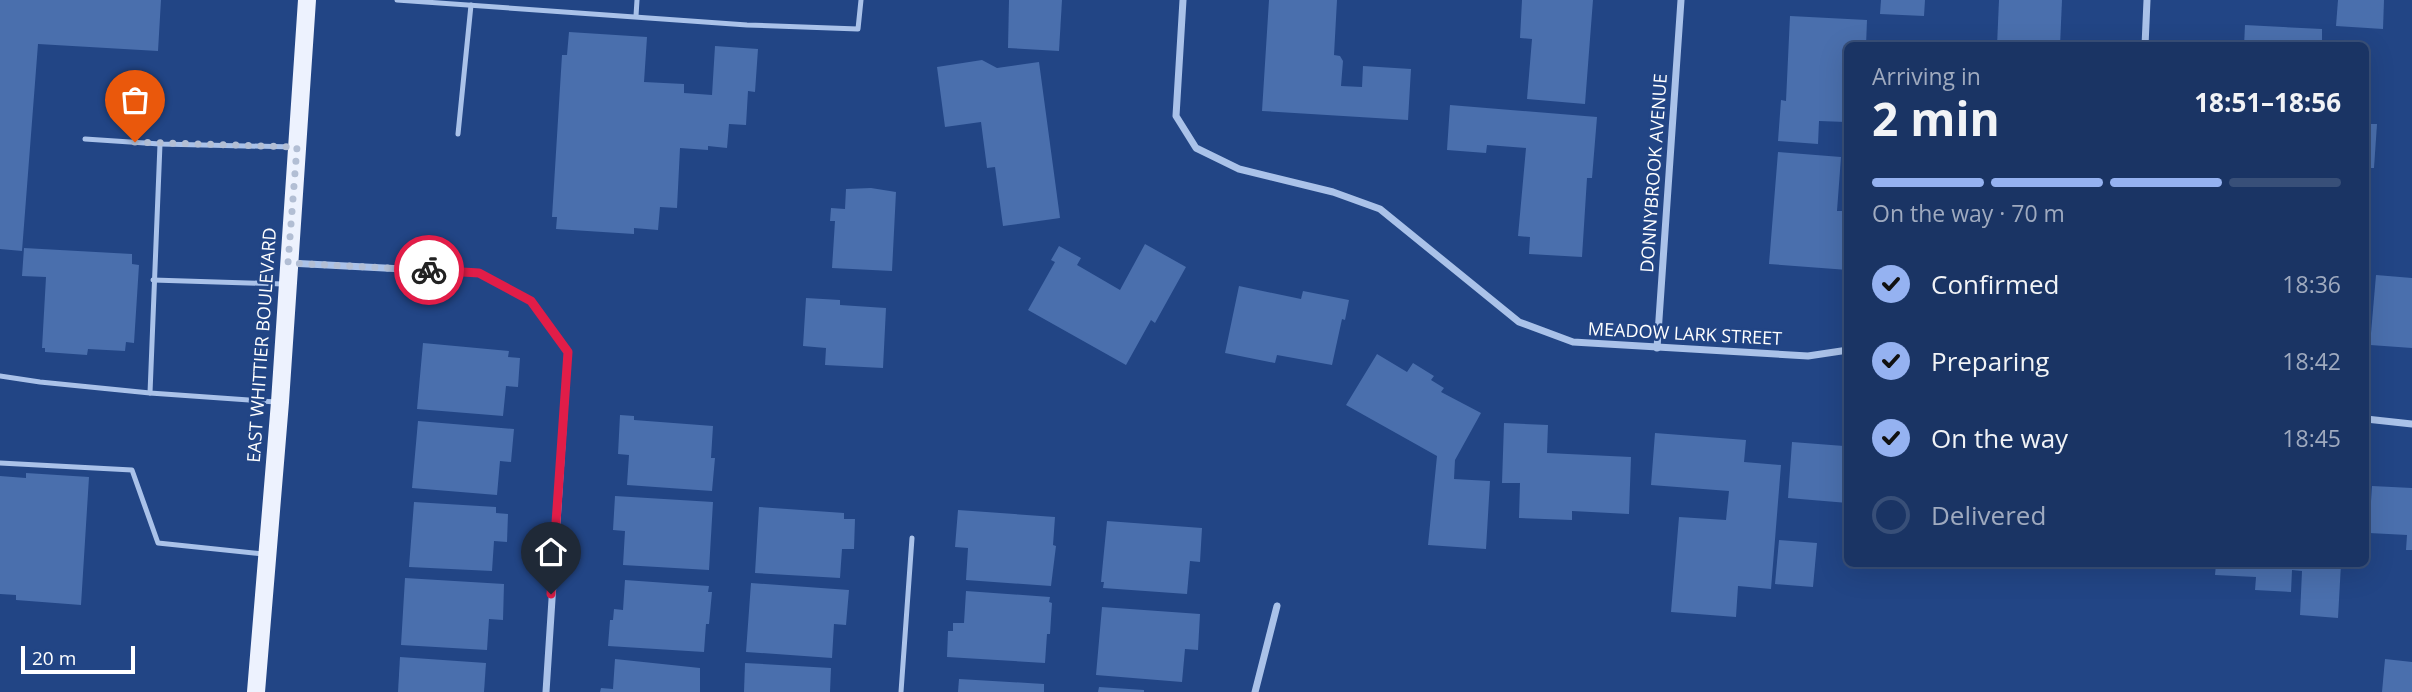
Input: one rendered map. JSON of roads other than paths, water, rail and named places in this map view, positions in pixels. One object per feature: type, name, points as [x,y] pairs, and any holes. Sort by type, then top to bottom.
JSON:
[{"type":"main road","name":"EAST WHITTIER BOULEVARD","points":[[256,692],[280,402],[307,0]]},
{"type":"street","name":"MEADOW LARK STREET","points":[[1183,0],[1175,116],[1196,148],[1238,169],[1334,192],[1380,209],[1519,322],[1573,342],[1808,356],[1844,352]]},
{"type":"street","name":"DONNYBROOK AVENUE","points":[[1657,348],[1681,0]]},
{"type":"street","points":[[2144,42],[2147,0]]},
{"type":"street","points":[[288,263],[479,273],[531,301],[568,352],[545,692]]},
{"type":"street","points":[[2369,419],[2412,424]]},
{"type":"street","points":[[1255,692],[1277,606]]},
{"type":"lane","points":[[397,0],[747,25],[858,29],[861,0]]},
{"type":"lane","points":[[636,16],[638,0]]},
{"type":"lane","points":[[458,134],[471,5]]},
{"type":"lane","points":[[85,139],[160,144],[297,147]]},
{"type":"lane","points":[[150,393],[160,144]]},
{"type":"lane","points":[[153,280],[287,284]]},
{"type":"lane","points":[[0,376],[150,393],[280,402]]},
{"type":"lane","points":[[0,463],[132,470],[158,543],[266,554]]},
{"type":"lane","points":[[901,692],[912,538]]}]
